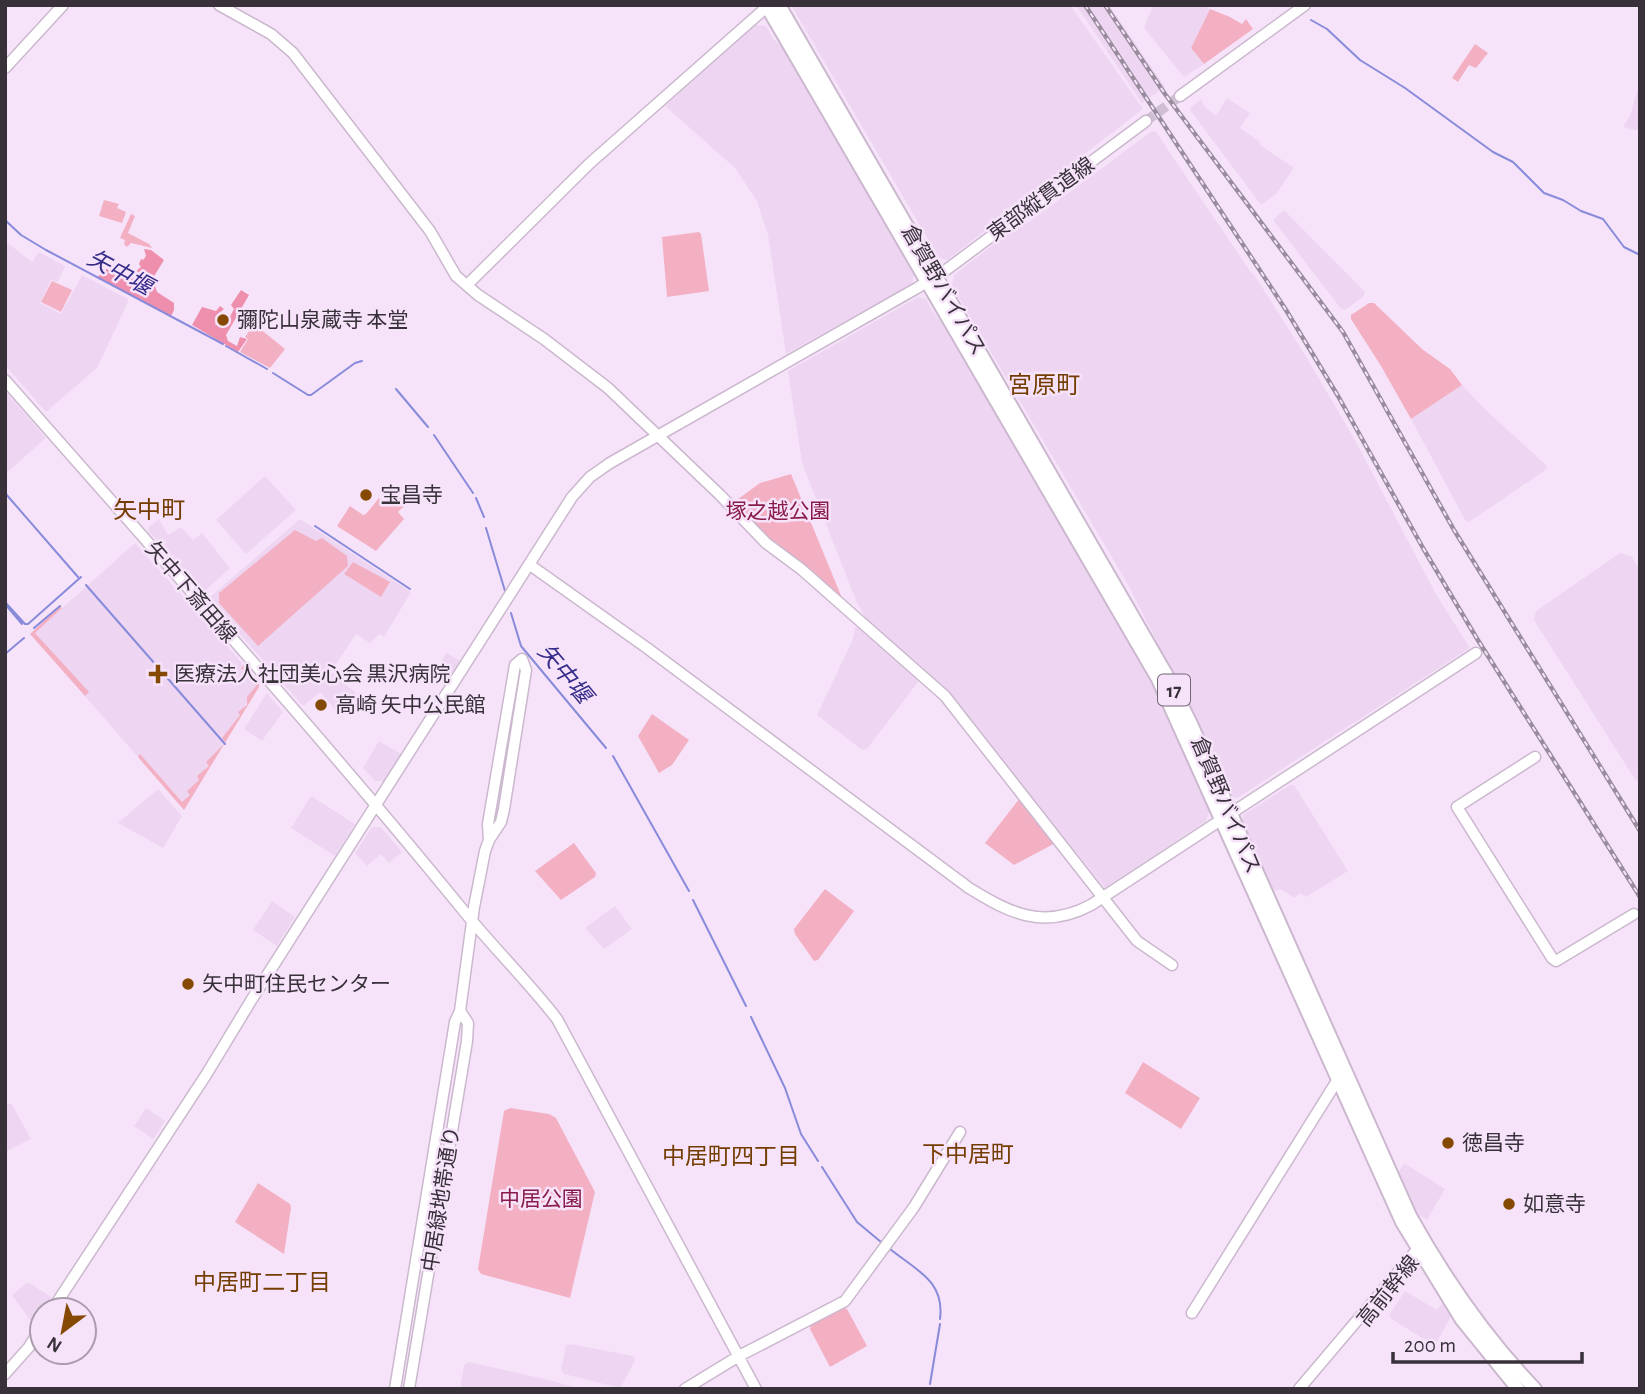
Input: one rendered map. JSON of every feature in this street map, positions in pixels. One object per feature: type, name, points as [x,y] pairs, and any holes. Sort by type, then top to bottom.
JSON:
[{"type":"highway","name":"倉賀野バイパス","points":[[770,6],[932,279],[1158,679],[1225,817],[1340,1076],[1386,1190],[1462,1320],[1518,1389]]},
{"type":"highway","name":"倉賀野バイパス","points":[[1420,1249],[1535,1389]]},
{"type":"street","points":[[5,68],[63,5]]},
{"type":"street","points":[[219,5],[271,34],[293,53],[430,231],[456,276],[478,295],[544,339],[603,384],[659,435],[766,543],[801,569],[945,696],[1142,946],[1172,965]]},
{"type":"street","points":[[1180,96],[1305,5]]},
{"type":"street","points":[[467,285],[572,180],[770,6]]},
{"type":"street","name":"東部縦貫道線","points":[[61,1296],[211,1067],[572,497],[590,477],[932,279],[1146,121]]},
{"type":"street","name":"矢中下斎田線","points":[[5,380],[377,804],[472,920],[540,996],[557,1019],[756,1389]]},
{"type":"street","points":[[530,565],[647,648],[970,888],[1000,908],[1036,918],[1077,912],[1476,653]]},
{"type":"street","name":"中居緑地帯通り","points":[[395,1389],[454,1026],[460,1011],[472,920],[489,840],[488,824],[515,665],[522,659],[526,670],[503,809],[496,832],[489,840]]},
{"type":"street","points":[[1535,757],[1457,807],[1504,882],[1556,961],[1634,914]]},
{"type":"street","name":"中居緑地帯通り","points":[[409,1389],[467,1041],[468,1023],[460,1011]]},
{"type":"street","points":[[1192,1313],[1340,1076]]},
{"type":"street","points":[[685,1389],[739,1356],[845,1301],[914,1207],[960,1132]]},
{"type":"street","name":"高前幹線","points":[[1298,1389],[1420,1249]]},
{"type":"street","name":"高前幹線","points":[[1306,1389],[1420,1249]]},
{"type":"street","points":[[5,1374],[28,1348]]},
{"type":"shaded area","points":[[791,5],[1070,5],[1143,109],[947,260],[939,258]]},
{"type":"shaded area","points":[[1076,5],[1109,5],[1165,87],[1142,103]]},
{"type":"shaded area","points":[[1153,5],[1208,5],[1207,8],[1210,9],[1191,48],[1204,64],[1184,77],[1144,28]]},
{"type":"shaded area","points":[[755,25],[766,26],[774,40],[780,44],[914,275],[912,284],[786,354],[768,235],[757,201],[735,168],[665,106]]},
{"type":"shaded area","points":[[1640,81],[1640,131],[1623,127],[1630,116]]},
{"type":"shaded area","points":[[1227,98],[1250,113],[1240,128],[1294,168],[1276,194],[1261,205],[1190,110],[1201,99],[1205,107],[1216,116]]},
{"type":"shaded area","points":[[1152,131],[1156,132],[1255,276],[1307,358],[1356,442],[1437,596],[1470,648],[1237,798],[1228,796],[1177,681],[1127,583],[952,286],[954,275],[1013,229],[1029,222]]},
{"type":"shaded area","points":[[1284,210],[1365,292],[1364,296],[1345,310],[1341,309],[1273,220]]},
{"type":"shaded area","points":[[5,241],[32,262],[38,253],[41,253],[65,266],[58,282],[51,280],[40,303],[61,314],[82,275],[128,299],[97,368],[46,412],[5,365]]},
{"type":"shaded area","points":[[144,249],[151,250],[164,260],[150,283],[155,286],[157,292],[174,303],[171,316],[97,277],[104,275],[106,269],[115,272],[120,279],[124,276],[135,279],[138,273],[136,271],[141,267],[141,259],[146,256]]},
{"type":"shaded area","points":[[241,290],[249,295],[226,335],[228,341],[237,346],[240,337],[247,339],[238,352],[192,325],[202,307],[216,311],[220,306],[224,309],[215,317],[218,319],[215,324],[220,327],[223,323],[226,324],[234,309],[231,305]]},
{"type":"shaded area","points":[[918,297],[926,299],[941,322],[1128,642],[1151,683],[1210,810],[1206,821],[1105,888],[950,696],[870,625],[857,603],[802,463],[788,371]]},
{"type":"shaded area","points":[[1462,385],[1546,465],[1547,469],[1469,522],[1465,520],[1411,419]]},
{"type":"shaded area","points":[[5,391],[46,438],[5,474]]},
{"type":"shaded area","points":[[265,476],[296,510],[246,554],[216,520]]},
{"type":"shaded area","points":[[159,519],[168,535],[181,527],[193,540],[202,533],[230,568],[205,591],[201,591],[173,558],[175,555],[172,557],[148,531]]},
{"type":"shaded area","points":[[300,519],[411,592],[384,637],[380,634],[370,643],[356,634],[331,672],[357,694],[351,708],[341,717],[320,692],[303,706],[210,600],[210,597]]},
{"type":"shaded area","name":"医療法人社団美心会 黒沢病院","points":[[135,543],[259,682],[184,810],[32,635]]},
{"type":"shaded area","points":[[1620,553],[1631,556],[1640,569],[1640,778],[1636,781],[1534,620],[1536,611]]},
{"type":"shaded area","points":[[858,627],[917,678],[918,682],[867,749],[862,750],[817,715],[853,639],[855,628]]},
{"type":"shaded area","points":[[446,653],[461,661],[445,683],[434,675]]},
{"type":"shaded area","points":[[267,693],[283,712],[262,741],[244,729]]},
{"type":"shaded area","points":[[379,741],[401,754],[384,781],[375,781],[363,768]]},
{"type":"shaded area","points":[[1294,785],[1348,871],[1306,897],[1300,893],[1295,898],[1280,889],[1271,892],[1241,824],[1243,815]]},
{"type":"shaded area","points":[[158,789],[182,816],[163,848],[118,823]]},
{"type":"shaded area","points":[[311,796],[355,824],[335,856],[291,828]]},
{"type":"shaded area","points":[[372,827],[381,827],[402,852],[389,863],[381,854],[367,866],[355,853]]},
{"type":"shaded area","points":[[272,901],[295,917],[277,946],[253,930]]},
{"type":"shaded area","points":[[615,906],[632,929],[604,949],[585,928]]},
{"type":"shaded area","points":[[11,1103],[31,1139],[5,1152],[5,1106]]},
{"type":"shaded area","points":[[146,1108],[165,1121],[153,1139],[134,1126]]},
{"type":"shaded area","points":[[1404,1163],[1445,1189],[1427,1220],[1416,1213],[1397,1174]]},
{"type":"shaded area","points":[[28,1282],[49,1296],[28,1296],[28,1317],[12,1295]]},
{"type":"shaded area","points":[[1405,1291],[1437,1310],[1442,1303],[1451,1316],[1435,1346],[1390,1318],[1389,1315]]},
{"type":"shaded area","points":[[570,1344],[633,1356],[635,1360],[620,1388],[564,1374],[561,1370],[566,1346]]},
{"type":"shaded area","points":[[469,1362],[582,1389],[460,1389],[464,1365]]},
{"type":"green space","points":[[1210,9],[1242,24],[1246,19],[1253,29],[1204,64],[1191,48]]},
{"type":"green space","points":[[1475,44],[1488,53],[1476,68],[1469,65],[1458,82],[1452,78]]},
{"type":"green space","points":[[104,200],[119,204],[117,208],[126,212],[122,223],[99,216]]},
{"type":"green space","points":[[131,214],[135,216],[128,233],[152,248],[131,243],[127,247],[125,240],[120,238]]},
{"type":"green space","points":[[699,232],[709,291],[667,297],[662,237]]},
{"type":"green space","points":[[52,281],[72,290],[61,312],[41,302]]},
{"type":"green space","points":[[1369,303],[1374,303],[1422,349],[1450,369],[1462,385],[1411,419],[1351,319],[1351,315]]},
{"type":"green space","points":[[254,324],[285,349],[270,368],[240,352],[248,339],[245,337]]},
{"type":"green space","name":"塚之越公園","points":[[791,474],[842,598],[839,600],[765,538],[735,506],[734,502],[760,483]]},
{"type":"green space","points":[[396,494],[407,503],[398,512],[404,519],[376,551],[337,526],[350,506],[363,515],[379,498],[385,504]]},
{"type":"green space","points":[[295,530],[316,541],[322,538],[347,556],[348,566],[258,646],[219,603],[219,593]]},
{"type":"green space","points":[[353,562],[390,582],[381,597],[344,574]]},
{"type":"green space","points":[[60,606],[62,608],[35,633],[89,692],[85,696],[30,634]]},
{"type":"green space","points":[[244,665],[259,682],[259,687],[184,810],[138,757],[140,754],[182,802],[190,795],[187,791],[199,780],[197,776],[209,766],[206,762],[225,742],[222,738],[240,715],[238,712],[247,705],[247,697],[256,686],[241,668]]},
{"type":"green space","points":[[652,714],[689,740],[672,765],[659,773],[638,736]]},
{"type":"green space","points":[[1023,794],[1059,841],[1014,865],[985,843]]},
{"type":"green space","points":[[574,843],[596,873],[595,877],[561,900],[535,871]]},
{"type":"green space","points":[[825,889],[854,911],[818,960],[814,961],[794,929]]},
{"type":"green space","points":[[1143,1062],[1200,1098],[1181,1129],[1125,1093]]},
{"type":"green space","name":"中居公園","points":[[510,1108],[549,1114],[556,1118],[595,1192],[570,1298],[481,1274],[478,1269],[504,1111]]},
{"type":"green space","points":[[258,1183],[290,1204],[284,1254],[235,1222]]},
{"type":"green space","points":[[842,1307],[847,1309],[867,1346],[830,1367],[810,1329],[811,1323]]},
{"type":"waterway","points":[[1311,20],[1327,29],[1360,60],[1405,88],[1493,152],[1513,162],[1544,193],[1603,219],[1624,247],[1640,255]]},
{"type":"waterway","name":"矢中堰","points":[[5,220],[21,235],[46,250],[223,344]]},
{"type":"waterway","name":"矢中堰","points":[[226,346],[267,369]]},
{"type":"waterway","name":"矢中堰","points":[[273,373],[311,395],[355,363],[362,361]]},
{"type":"waterway","name":"矢中堰","points":[[396,389],[428,427]]},
{"type":"waterway","name":"矢中堰","points":[[434,435],[473,493]]},
{"type":"waterway","points":[[5,493],[78,577]]},
{"type":"waterway","name":"矢中堰","points":[[476,498],[484,517]]},
{"type":"waterway","points":[[315,526],[410,589]]},
{"type":"waterway","name":"矢中堰","points":[[486,528],[505,591]]},
{"type":"waterway","points":[[5,602],[28,624],[81,577]]},
{"type":"waterway","points":[[86,585],[225,744]]},
{"type":"waterway","points":[[5,604],[22,624]]},
{"type":"waterway","points":[[34,628],[60,606]]},
{"type":"waterway","name":"矢中堰","points":[[511,613],[521,646],[606,748]]},
{"type":"waterway","points":[[5,654],[24,638]]},
{"type":"waterway","name":"矢中堰","points":[[613,756],[689,891]]},
{"type":"waterway","name":"矢中堰","points":[[693,900],[746,1006]]},
{"type":"waterway","name":"矢中堰","points":[[751,1017],[785,1088],[801,1134],[818,1161]]},
{"type":"waterway","name":"矢中堰","points":[[822,1167],[857,1222],[881,1242]]},
{"type":"waterway","name":"矢中堰","points":[[890,1249],[919,1270],[933,1286],[938,1295],[940,1319]]},
{"type":"waterway","name":"矢中堰","points":[[930,1384],[940,1324]]},
{"type":"tunnel","points":[[1146,121],[1180,96]]},
{"type":"railway","points":[[1085,5],[1286,310],[1476,637],[1640,897]]},
{"type":"railway","points":[[1105,5],[1165,94],[1343,332],[1454,530],[1640,831]]},
{"type":"place","name":"彌陀山泉蔵寺 本堂","points":[[223,320]]},
{"type":"place","name":"宝昌寺","points":[[366,495]]},
{"type":"place","name":"医療法人社団美心会 黒沢病院","points":[[158,674]]},
{"type":"place","name":"高崎 矢中公民館","points":[[321,705]]},
{"type":"place","name":"矢中町住民センター","points":[[188,984]]},
{"type":"place","name":"徳昌寺","points":[[1448,1143]]},
{"type":"place","name":"如意寺","points":[[1509,1204]]},
{"type":"district","name":"宮原町","points":[[1044,385]]},
{"type":"district","name":"矢中町","points":[[149,510]]},
{"type":"district","name":"下中居町","points":[[968,1154]]},
{"type":"district","name":"中居町四丁目","points":[[731,1156]]},
{"type":"district","name":"中居町二丁目","points":[[262,1282]]}]
